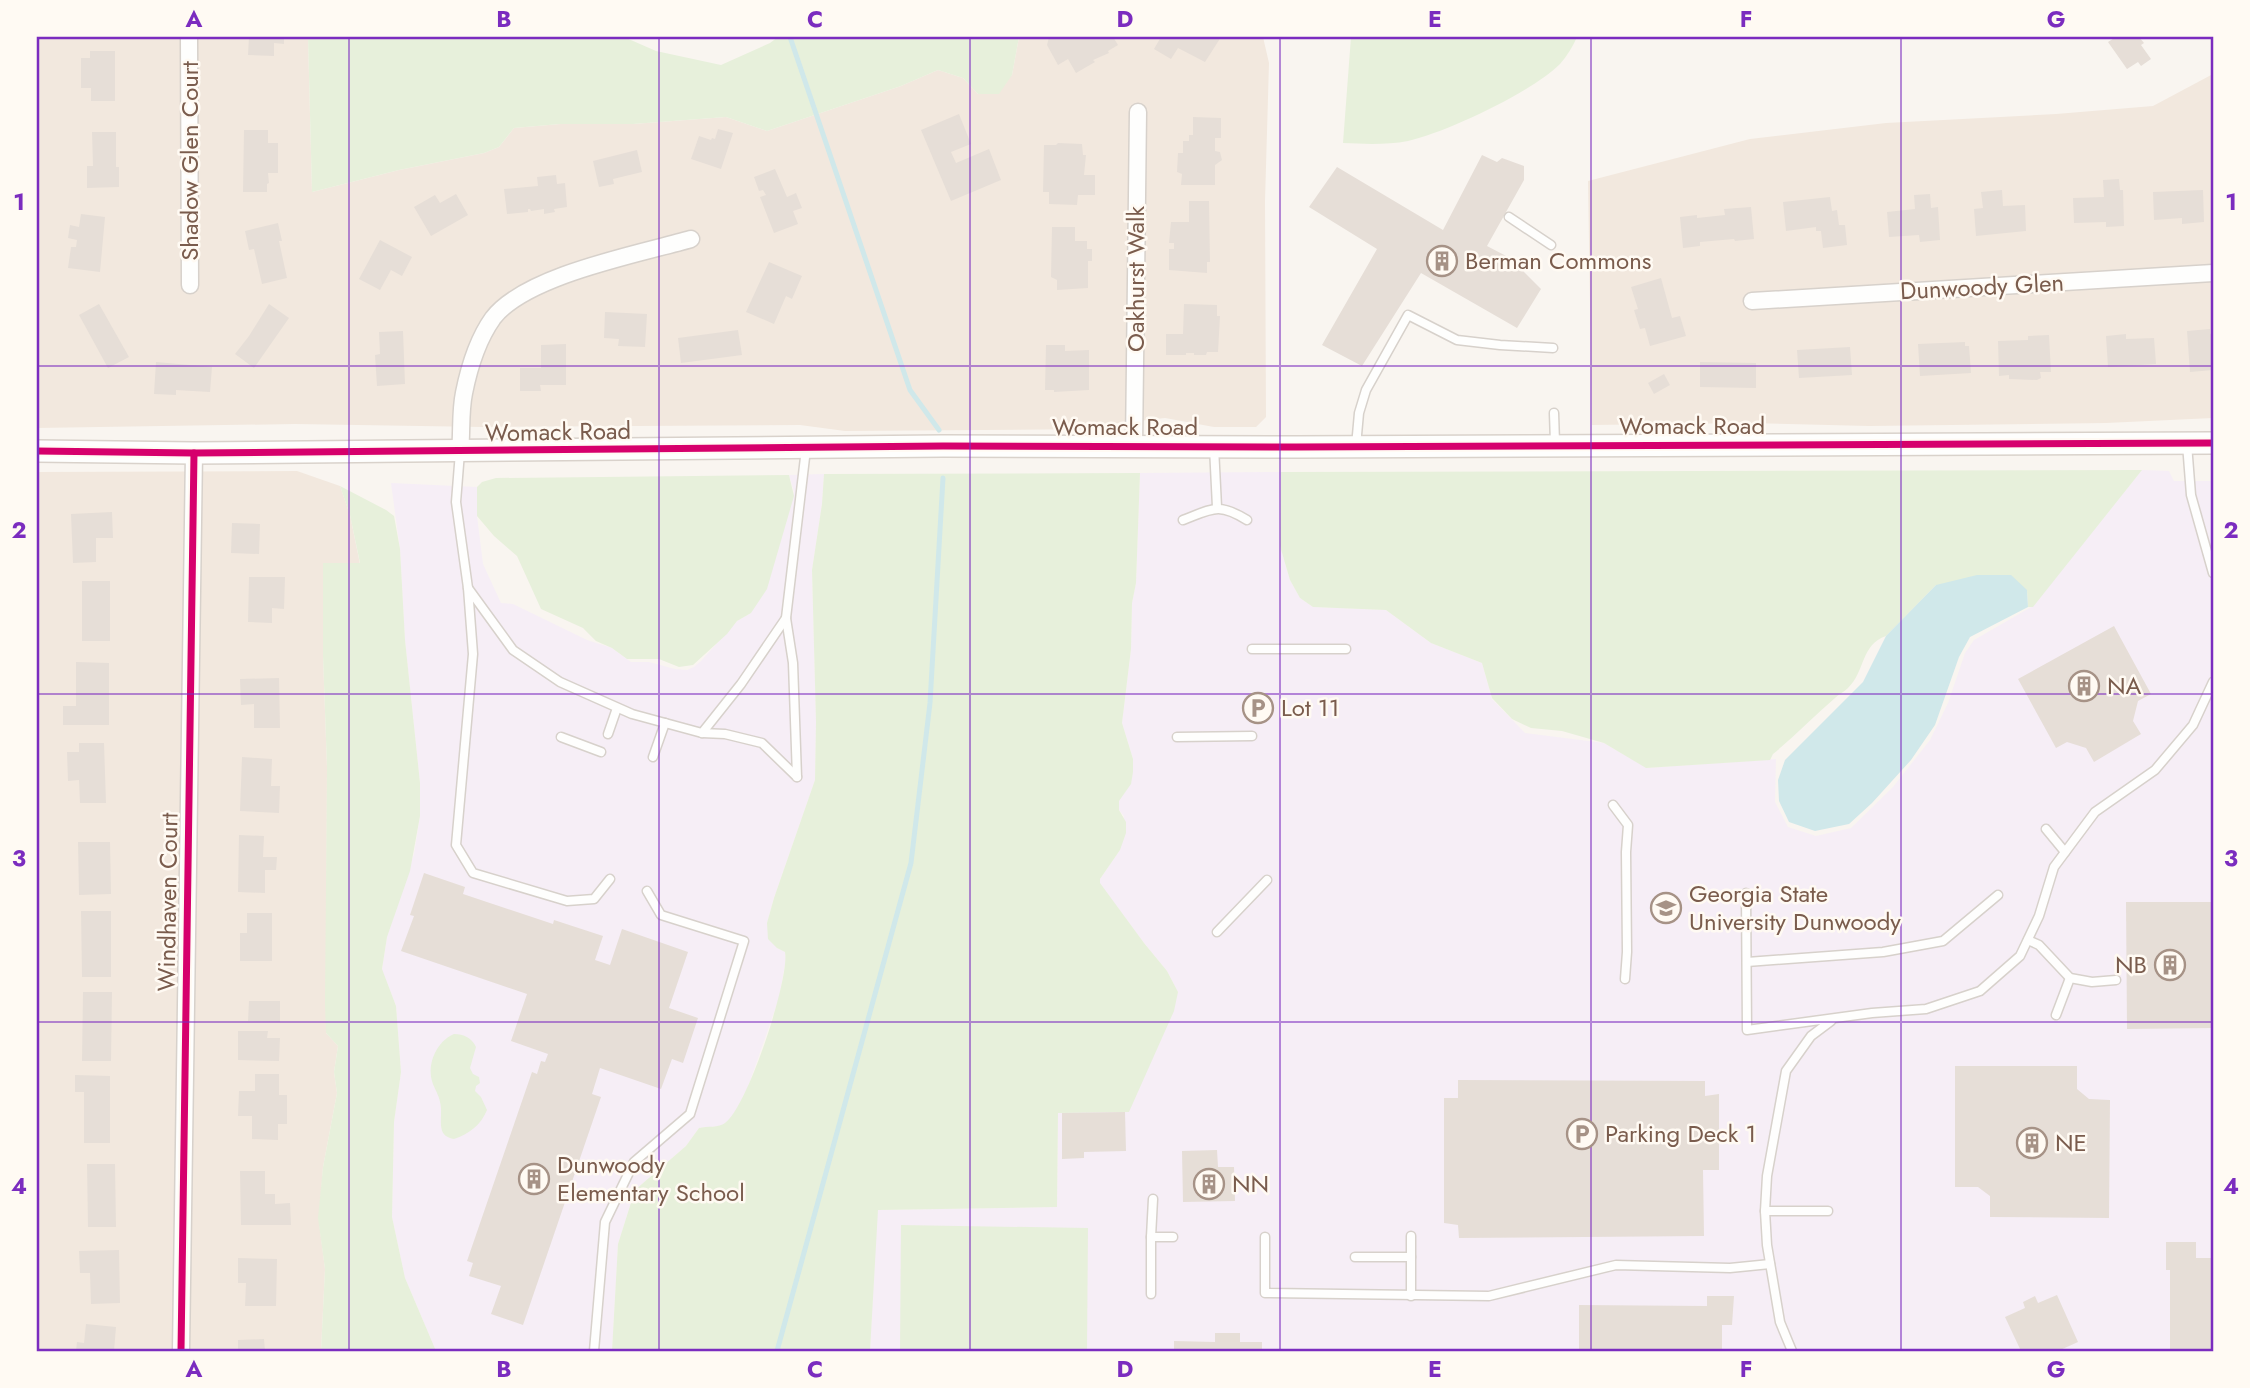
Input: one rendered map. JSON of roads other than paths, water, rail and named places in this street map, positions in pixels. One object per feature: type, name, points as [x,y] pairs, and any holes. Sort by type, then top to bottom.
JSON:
[{"type":"street","name":"Shadow Glen Court","points":[[189,37],[190,285]]},
{"type":"street","name":"Oakhurst Walk","points":[[1135,447],[1138,112]]},
{"type":"street","points":[[460,452],[463,397],[469,370],[494,317],[522,293],[559,276],[691,239]]},
{"type":"street","name":"Dunwoody Glen","points":[[1752,301],[2213,274]]},
{"type":"street","name":"Womack Road","points":[[37,451],[194,453],[2213,443]]},
{"type":"street","name":"Windhaven Court","points":[[181,1351],[194,453]]},
{"type":"lane","points":[[1508,217],[1551,245]]},
{"type":"lane","points":[[1356,447],[1359,413],[1369,384],[1408,315],[1457,340],[1553,348]]},
{"type":"lane","points":[[1554,413],[1555,446]]},
{"type":"lane","points":[[2188,443],[2191,495],[2213,573]]},
{"type":"lane","points":[[1214,447],[1217,507]]},
{"type":"lane","points":[[468,588],[513,650],[560,682],[632,714],[702,733],[725,734],[762,743],[797,777],[795,690],[786,618],[806,448]]},
{"type":"lane","points":[[460,452],[456,502],[468,588],[472,654],[456,845],[473,873],[567,901],[594,899],[610,879]]},
{"type":"lane","points":[[1183,520],[1217,507],[1233,511],[1247,520]]},
{"type":"lane","points":[[702,733],[741,684],[786,618]]},
{"type":"lane","points":[[1252,649],[1346,649]]},
{"type":"lane","points":[[1746,893],[1747,1030],[1872,1013],[1926,1009],[1980,991],[2020,956],[2039,916],[2054,867],[2095,812],[2155,770],[2193,725],[2213,682]]},
{"type":"lane","points":[[608,734],[617,708]]},
{"type":"lane","points":[[653,757],[665,723]]},
{"type":"lane","points":[[1177,737],[1252,736]]},
{"type":"lane","points":[[561,737],[601,752]]},
{"type":"lane","points":[[1613,805],[1628,825],[1625,979]]},
{"type":"lane","points":[[2046,830],[2065,852]]},
{"type":"lane","points":[[1217,932],[1267,880]]},
{"type":"lane","points":[[594,1351],[605,1222],[634,1162],[690,1114],[744,941],[661,915],[648,891]]},
{"type":"lane","points":[[1746,962],[1883,952],[1943,941],[1998,895]]},
{"type":"lane","points":[[2028,940],[2039,945],[2070,978],[2092,982],[2116,980]]},
{"type":"lane","points":[[2056,1014],[2070,978]]},
{"type":"lane","points":[[1792,1351],[1780,1322],[1770,1264],[1765,1210],[1767,1176],[1786,1070],[1811,1036],[1834,1019]]},
{"type":"lane","points":[[1151,1294],[1153,1199]]},
{"type":"lane","points":[[1765,1210],[1828,1211]]},
{"type":"lane","points":[[1410,1236],[1411,1296]]},
{"type":"lane","points":[[1151,1237],[1173,1237]]},
{"type":"lane","points":[[1265,1237],[1265,1293],[1489,1296],[1616,1265],[1730,1268],[1770,1264]]},
{"type":"lane","points":[[1355,1257],[1410,1257]]},
{"type":"water","points":[[1977,575],[2011,575],[2027,590],[2028,607],[1970,637],[1959,657],[1935,725],[1911,760],[1849,824],[1815,831],[1789,822],[1779,801],[1778,780],[1785,760],[1863,682],[1886,636],[1936,585]]},
{"type":"waterway","points":[[790,37],[910,390],[939,430]]},
{"type":"waterway","points":[[777,1351],[911,863],[930,703],[943,478]]},
{"type":"place","name":"Berman Commons","points":[[1442,261]]},
{"type":"place","name":"NA","points":[[2084,686]]},
{"type":"place","name":"Lot 11","points":[[1258,708]]},
{"type":"place","name":"Georgia State University Dunwoody","points":[[1666,908]]},
{"type":"place","name":"NB","points":[[2170,965]]},
{"type":"place","name":"Parking Deck 1","points":[[1582,1134]]},
{"type":"place","name":"NE","points":[[2032,1143]]},
{"type":"place","name":"Dunwoody Elementary School","points":[[534,1179]]},
{"type":"place","name":"NN","points":[[1209,1184]]}]
